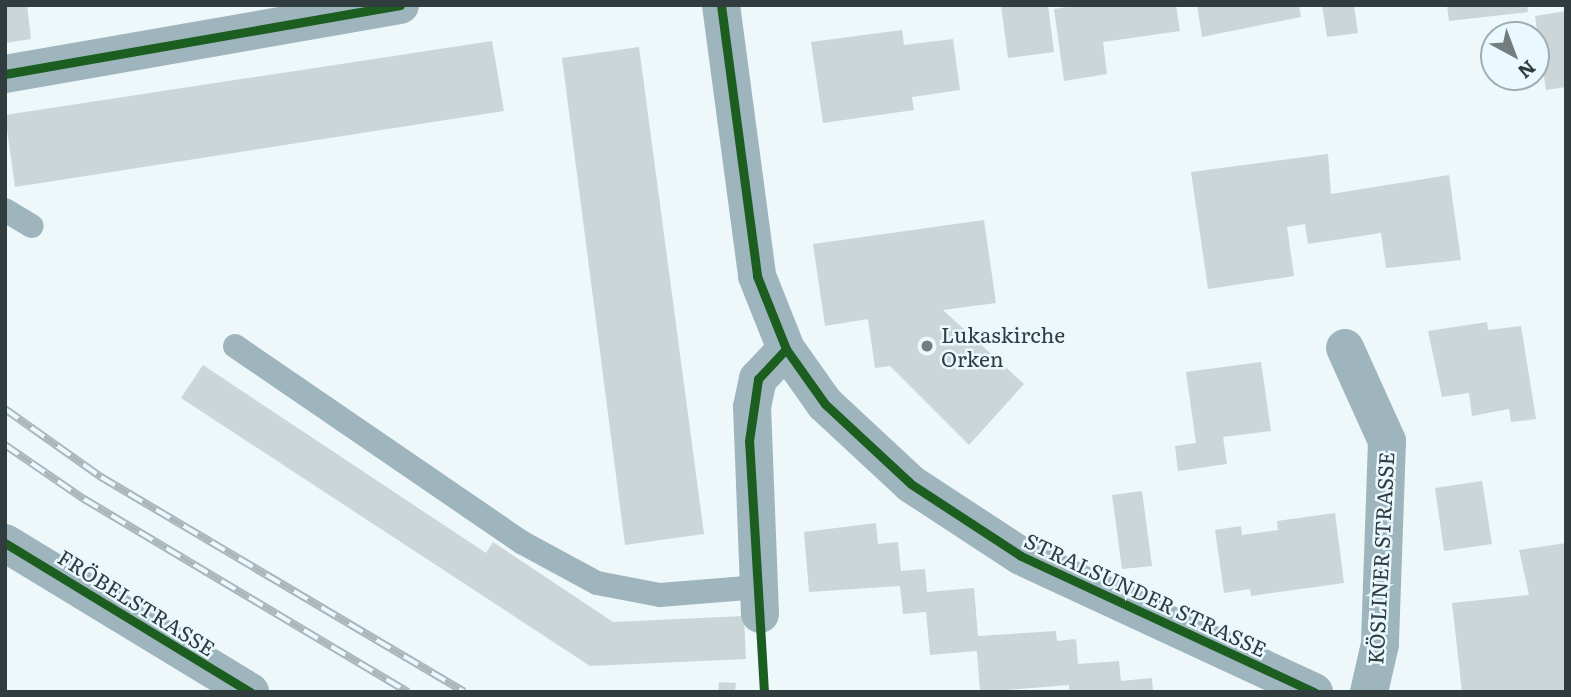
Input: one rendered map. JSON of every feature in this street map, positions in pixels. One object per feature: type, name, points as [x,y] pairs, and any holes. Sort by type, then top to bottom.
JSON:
[{"type":"street","points":[[5,74],[400,5]]},
{"type":"street","name":"STRALSUNDER STRASSE","points":[[721,5],[757,276],[786,349],[851,434],[975,528],[1104,599],[1314,692]]},
{"type":"street","name":"KÖSLINER STRASSE","points":[[1345,348],[1387,440],[1380,645],[1369,692]]},
{"type":"street","points":[[760,601],[752,407],[758,379],[786,349]]},
{"type":"street","name":"FRÖBELSTRASSE","points":[[5,543],[250,692]]},
{"type":"lane","points":[[5,210],[32,226]]},
{"type":"lane","points":[[235,346],[523,543],[597,583],[660,594],[760,601]]},
{"type":"building","points":[[5,5],[27,5],[31,39],[5,43]]},
{"type":"building","points":[[1001,5],[1048,5],[1054,52],[1008,58]]},
{"type":"building","points":[[1080,5],[1176,5],[1180,31],[1103,42],[1107,74],[1064,81],[1054,9]]},
{"type":"building","points":[[1197,5],[1299,5],[1301,17],[1202,37]]},
{"type":"building","points":[[1322,5],[1354,5],[1358,33],[1327,37]]},
{"type":"building","points":[[1447,5],[1527,5],[1528,12],[1449,21]]},
{"type":"building","points":[[1566,11],[1566,87],[1550,89],[1550,21],[1536,21],[1535,16]]},
{"type":"building","points":[[902,30],[904,45],[953,39],[960,90],[912,97],[914,110],[823,123],[811,42]]},
{"type":"building","points":[[492,41],[504,111],[15,187],[5,115]]},
{"type":"building","points":[[639,47],[704,534],[625,545],[562,58]]},
{"type":"building","points":[[1328,154],[1331,194],[1449,175],[1461,260],[1386,268],[1381,233],[1308,244],[1305,224],[1287,227],[1294,276],[1208,289],[1191,172]]},
{"type":"building","name":"Lukaskirche Orken","points":[[984,220],[996,303],[943,310],[1024,384],[969,445],[890,366],[875,368],[868,319],[825,326],[813,244]]},
{"type":"building","points":[[1487,322],[1488,330],[1521,326],[1536,419],[1511,422],[1509,409],[1472,416],[1469,393],[1442,397],[1428,331]]},
{"type":"building","points":[[1261,362],[1271,431],[1223,437],[1227,464],[1178,471],[1175,446],[1196,443],[1186,372]]},
{"type":"building","points":[[203,365],[486,553],[493,542],[613,622],[744,616],[746,659],[590,666],[181,398]]},
{"type":"building","points":[[1482,481],[1492,544],[1444,551],[1435,488]]},
{"type":"building","points":[[1142,491],[1152,566],[1122,569],[1112,495]]},
{"type":"building","points":[[1335,513],[1344,583],[1251,596],[1250,589],[1224,593],[1215,530],[1241,526],[1242,535],[1278,530],[1277,521]]},
{"type":"building","points":[[876,523],[878,544],[898,542],[901,571],[925,569],[927,592],[974,588],[978,636],[1056,631],[1057,641],[1076,639],[1078,664],[1119,661],[1121,681],[1152,678],[1153,692],[1069,692],[1069,685],[980,692],[977,651],[930,655],[926,612],[903,614],[900,586],[809,592],[804,532]]},
{"type":"building","points":[[1566,543],[1566,692],[1462,692],[1452,603],[1529,595],[1519,550]]},
{"type":"building","points":[[719,682],[736,683],[735,692],[718,692]]},
{"type":"railway","points":[[5,409],[101,477],[464,692]]},
{"type":"railway","points":[[5,445],[84,499],[408,692]]},
{"type":"cycle path","points":[[5,74],[400,5]]},
{"type":"cycle path","points":[[721,5],[757,276],[786,349],[825,404],[911,484],[1021,556],[1314,692]]},
{"type":"cycle path","points":[[764,692],[749,441],[758,379],[786,349]]},
{"type":"cycle path","points":[[5,543],[250,692]]},
{"type":"place","name":"Lukaskirche Orken","points":[[927,346]]}]
